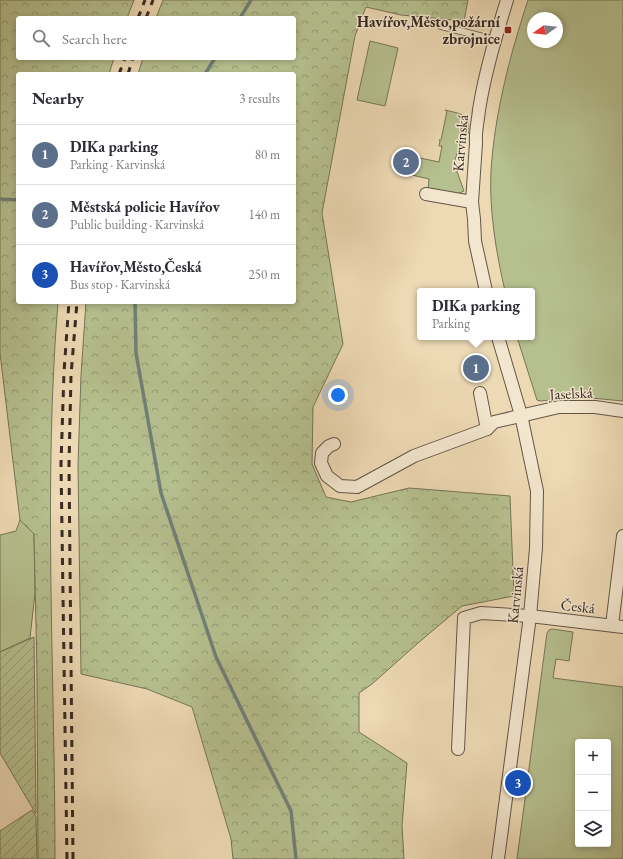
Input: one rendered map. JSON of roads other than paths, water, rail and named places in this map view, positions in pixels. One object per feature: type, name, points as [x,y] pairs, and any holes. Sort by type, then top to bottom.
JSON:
[{"type":"street","name":"Karvinská","points":[[485,288],[474,241],[472,202],[476,143],[475,135],[481,97],[495,40],[507,0]]},
{"type":"street","points":[[426,194],[472,202]]},
{"type":"street","name":"Karvinská","points":[[498,859],[530,616],[536,548],[537,492],[521,415],[499,340]]},
{"type":"street","points":[[480,394],[487,430]]},
{"type":"street","name":"Jaselská","points":[[334,444],[329,446],[322,453],[321,463],[327,476],[340,486],[357,487],[414,456],[487,430],[494,422],[559,407],[595,407],[623,411]]},
{"type":"street","points":[[618,626],[623,536]]},
{"type":"street","name":"Česká","points":[[458,749],[464,618],[481,612],[618,626]]},
{"type":"lane","points":[[441,26],[495,40]]},
{"type":"waterway","points":[[241,16],[251,0]]},
{"type":"waterway","points":[[206,72],[214,60]]},
{"type":"waterway","points":[[0,199],[16,200]]},
{"type":"waterway","points":[[135,304],[136,353],[161,493],[216,657],[291,811],[296,859]]},
{"type":"railway","points":[[139,16],[145,0]]},
{"type":"railway","points":[[147,16],[153,0]]},
{"type":"railway","points":[[120,72],[124,60]]},
{"type":"railway","points":[[129,72],[132,60]]},
{"type":"railway","points":[[67,859],[61,464],[64,372],[69,304]]},
{"type":"railway","points":[[73,859],[69,465],[71,375],[77,304]]},
{"type":"place","name":"Havířov,Město,požární zbrojnice","points":[[508,30]]},
{"type":"place","name":"Městská policie Havířov","points":[[406,162]]},
{"type":"place","name":"DIKa parking","points":[[476,368]]},
{"type":"place","name":"Havířov,Město,Česká","points":[[518,783]]}]
